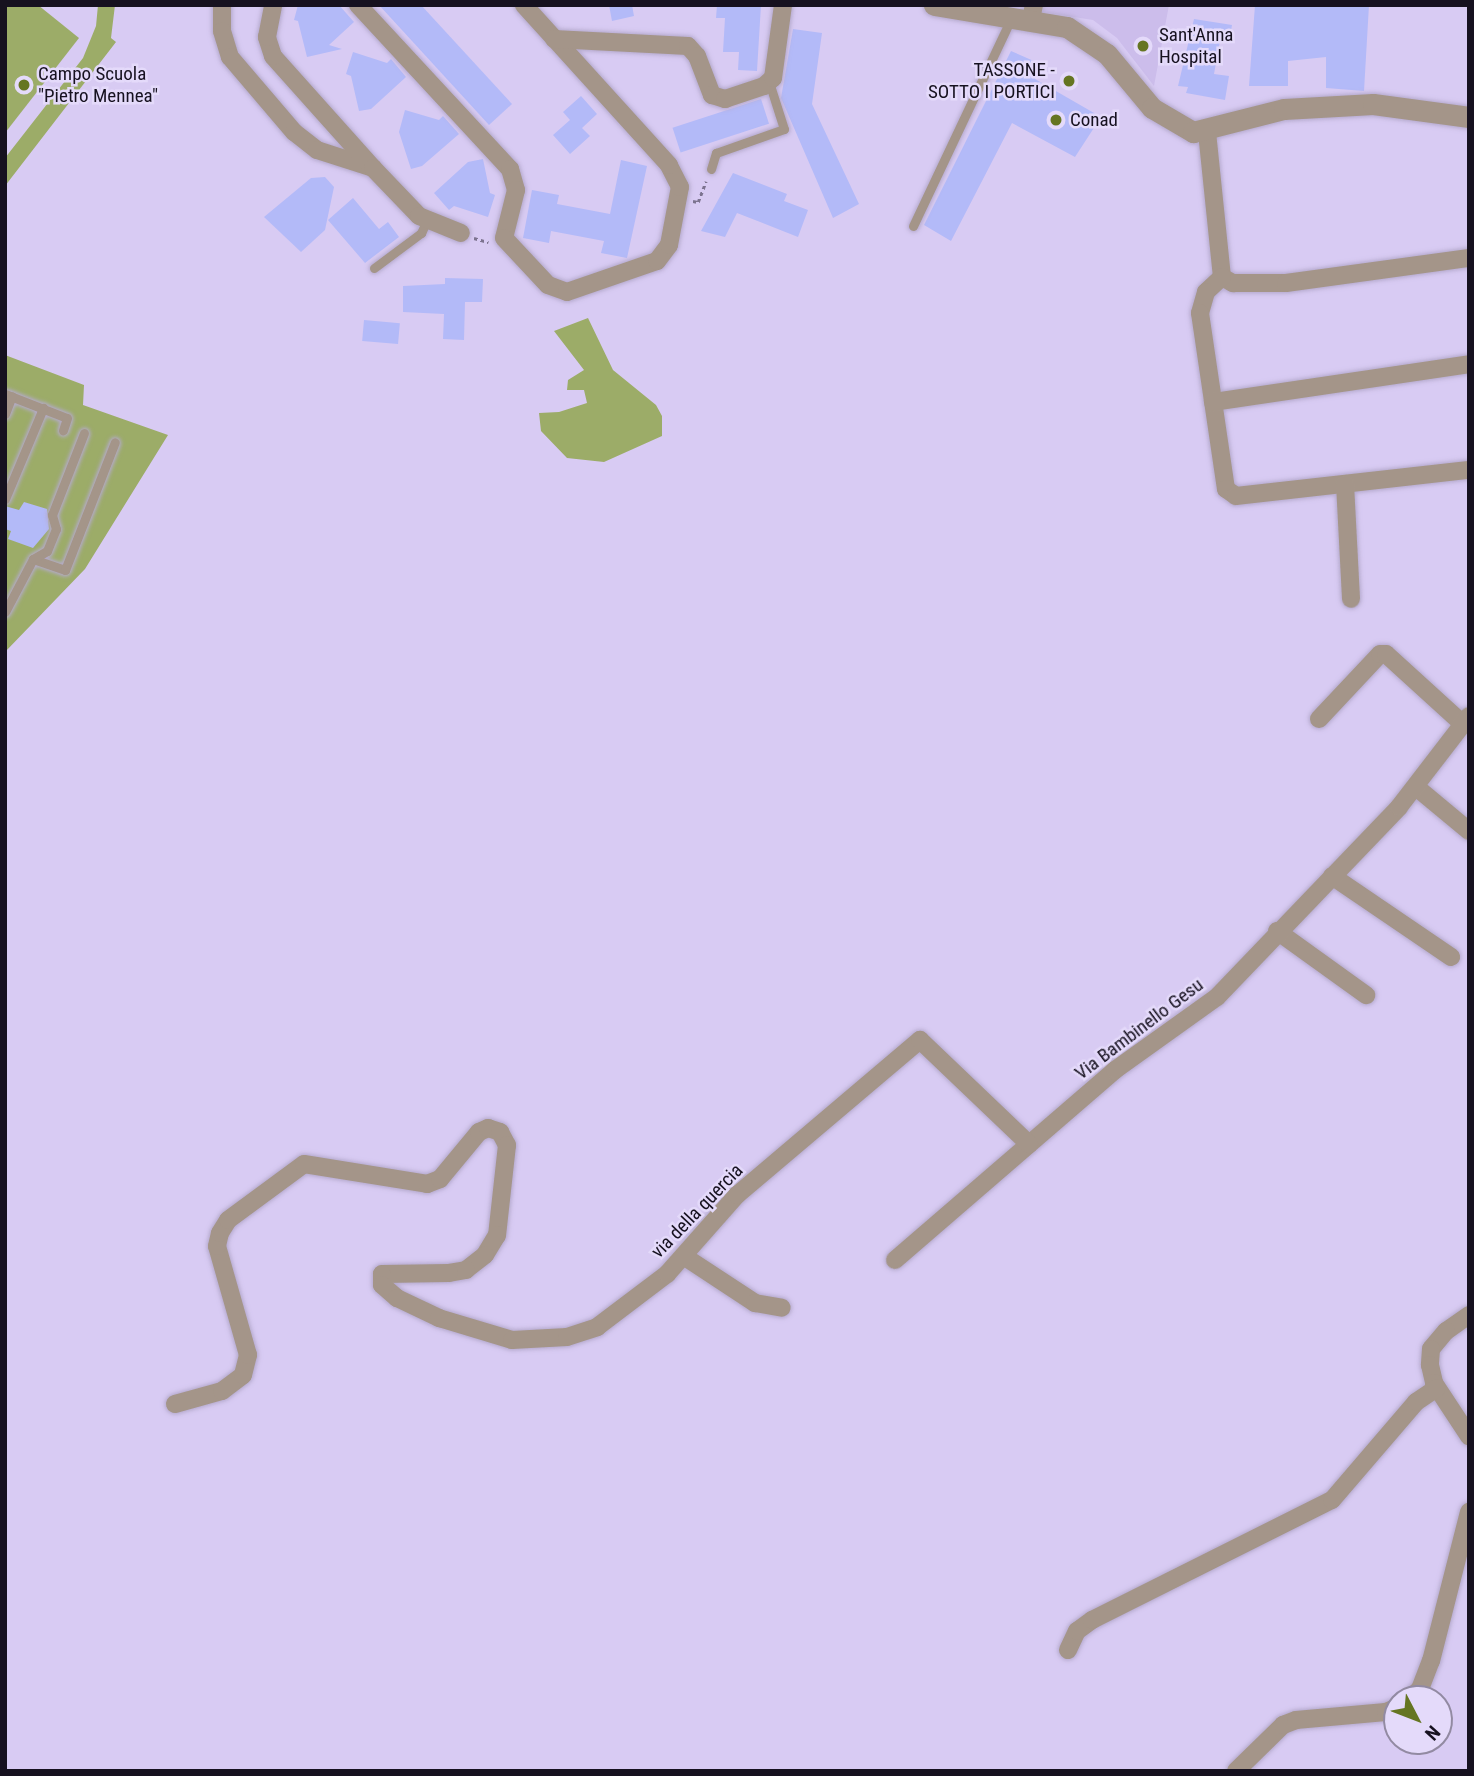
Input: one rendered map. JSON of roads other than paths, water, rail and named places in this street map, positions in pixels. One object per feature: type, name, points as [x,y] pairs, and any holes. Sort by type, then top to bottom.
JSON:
[{"type":"street","points":[[222,5],[222,31],[230,57],[294,132],[317,149],[373,168]]},
{"type":"street","points":[[273,5],[267,37],[273,56],[411,210],[427,220],[460,233]]},
{"type":"street","points":[[358,5],[514,174],[516,190],[504,238],[548,285],[568,292],[657,261],[669,245],[680,187],[669,166],[524,5]]},
{"type":"street","points":[[554,39],[688,46],[697,56],[709,91],[721,99],[769,82],[775,69],[783,5]]},
{"type":"street","points":[[934,5],[1026,14],[1067,27],[1092,39],[1152,108],[1193,132],[1207,132],[1284,109],[1373,104],[1469,117]]},
{"type":"street","points":[[1207,132],[1222,277]]},
{"type":"street","points":[[1222,277],[1233,283],[1286,283],[1469,258]]},
{"type":"street","points":[[1222,277],[1206,292],[1200,313],[1226,489],[1236,496],[1469,470]]},
{"type":"street","points":[[1213,402],[1469,364]]},
{"type":"street","points":[[1345,484],[1351,599]]},
{"type":"street","points":[[1319,719],[1380,654],[1386,654],[1466,720]]},
{"type":"street","name":"Via Bambinello Gesu","points":[[895,1260],[1115,1070],[1217,997],[1416,787],[1466,720]]},
{"type":"street","points":[[1416,787],[1469,831]]},
{"type":"street","points":[[1332,876],[1451,957]]},
{"type":"street","points":[[1277,931],[1366,995]]},
{"type":"street","name":"via della quercia","points":[[175,1404],[222,1391],[243,1375],[248,1355],[217,1246],[220,1234],[228,1220],[304,1164],[427,1184],[440,1179],[479,1132],[488,1128],[500,1132],[508,1144],[499,1222],[485,1255],[466,1270],[449,1273],[382,1274],[382,1284],[397,1298],[439,1318],[512,1340],[568,1337],[597,1327],[685,1257],[737,1195],[920,1040],[1029,1144]]},
{"type":"street","points":[[685,1257],[755,1303],[782,1308]]},
{"type":"street","points":[[1469,1315],[1446,1331],[1431,1349],[1430,1364],[1437,1388],[1469,1436]]},
{"type":"street","points":[[1068,1650],[1077,1631],[1092,1620],[1332,1500],[1416,1402],[1437,1388]]},
{"type":"street","points":[[1422,1685],[1431,1661],[1469,1512]]},
{"type":"street","points":[[1236,1771],[1283,1726],[1296,1720],[1383,1712]]},
{"type":"lane","points":[[913,226],[1026,14]]},
{"type":"lane","points":[[711,169],[716,153],[785,129],[769,82]]},
{"type":"lane","points":[[374,268],[421,233],[427,220]]},
{"type":"lane","points":[[5,414],[9,395],[67,418],[63,430]]},
{"type":"lane","points":[[5,499],[43,408]]},
{"type":"lane","points":[[5,612],[33,559],[47,551],[56,529],[52,515],[84,433]]},
{"type":"lane","points":[[33,559],[65,570],[115,442]]},
{"type":"lane","points":[[5,607],[16,592]]},
{"type":"place","name":"Sant'Anna Hospital","points":[[1143,46]]},
{"type":"place","name":"TASSONE - SOTTO I PORTICI","points":[[1069,81]]},
{"type":"place","name":"Campo Scuola \"Pietro Mennea\"","points":[[24,85]]},
{"type":"place","name":"Conad","points":[[1056,120]]}]
